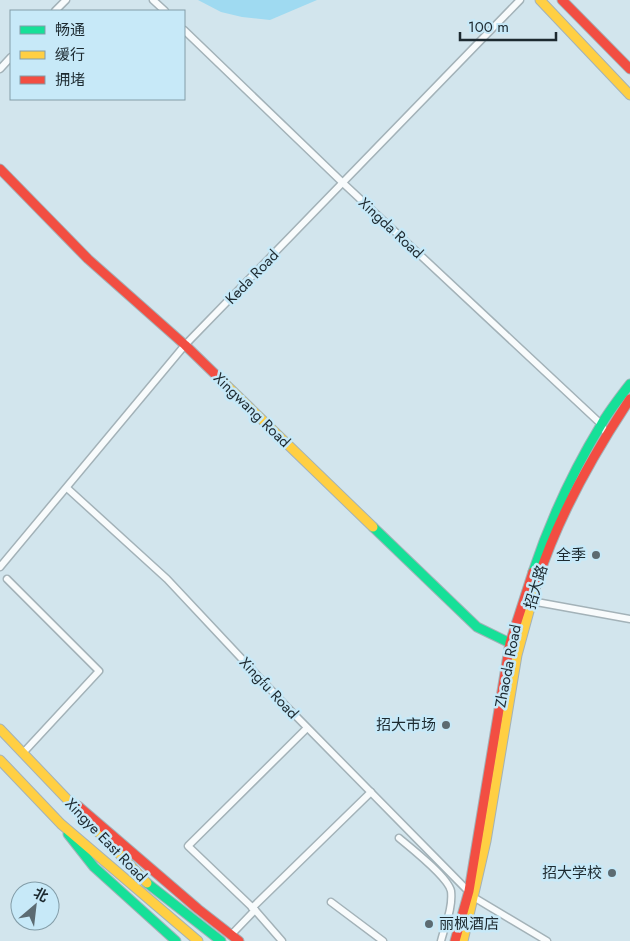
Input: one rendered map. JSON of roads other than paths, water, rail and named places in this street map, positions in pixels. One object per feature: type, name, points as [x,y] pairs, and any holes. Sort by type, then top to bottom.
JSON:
[{"type":"main road","points":[[540,0],[630,96]]},
{"type":"main road","points":[[562,0],[630,69]]},
{"type":"main road","name":"Xingwang Road","points":[[0,169],[88,259],[184,345],[477,627],[514,644]]},
{"type":"main road","name":"Zhaoda Road","points":[[455,941],[472,894],[485,801],[514,644],[543,541],[564,493],[601,424],[630,384]]},
{"type":"main road","name":"招大路","points":[[514,644],[531,601],[548,548],[576,486],[606,433],[630,399]]},
{"type":"main road","name":"Xingye East Road","points":[[0,729],[146,882],[221,941]]},
{"type":"main road","points":[[0,760],[61,824],[198,940]]},
{"type":"main road","points":[[55,788],[108,830],[191,903],[239,941]]},
{"type":"main road","points":[[61,824],[94,867],[176,941]]},
{"type":"main road","points":[[464,941],[472,894]]},
{"type":"street","points":[[56,10],[66,0]]},
{"type":"street","points":[[153,0],[164,10]]},
{"type":"street","name":"Keda Road","points":[[0,568],[184,345],[520,0]]},
{"type":"street","name":"Xingda Road","points":[[185,31],[343,183],[601,424],[606,433]]},
{"type":"street","points":[[0,69],[10,58]]},
{"type":"street","name":"Xingfu Road","points":[[67,488],[167,579],[307,728],[472,894],[547,941]]},
{"type":"street","points":[[7,579],[99,671],[22,753]]},
{"type":"street","points":[[531,601],[630,619]]},
{"type":"street","points":[[282,941],[253,909],[188,846],[307,728]]},
{"type":"street","points":[[231,935],[253,909],[371,792]]},
{"type":"street","points":[[399,838],[444,879],[450,890],[450,908],[441,941]]},
{"type":"street","points":[[332,902],[383,941]]},
{"type":"place","name":"全季","points":[[596,555]]},
{"type":"place","name":"招大市场","points":[[446,725]]},
{"type":"place","name":"招大学校","points":[[612,873]]},
{"type":"place","name":"丽枫酒店","points":[[429,924]]}]
